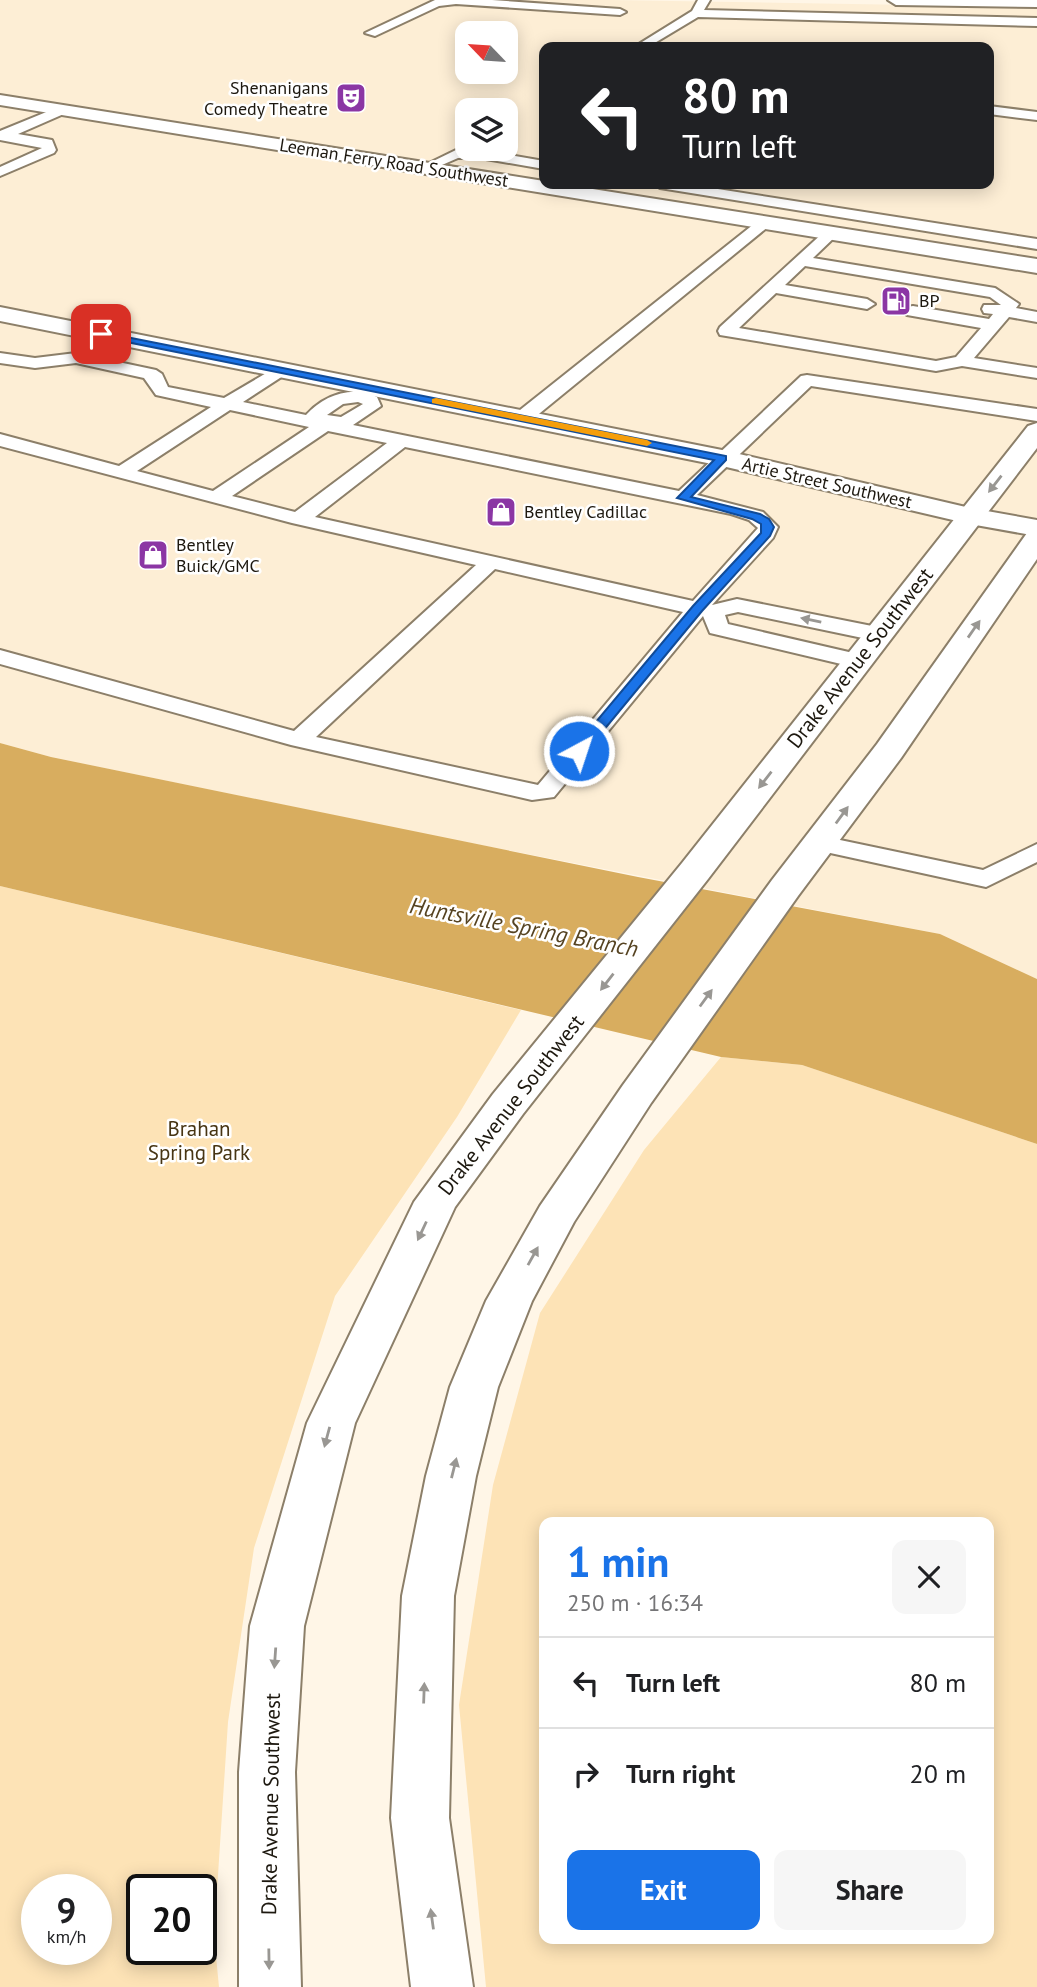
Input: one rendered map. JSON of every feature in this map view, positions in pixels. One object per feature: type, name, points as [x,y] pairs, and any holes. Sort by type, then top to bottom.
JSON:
[{"type":"street","points":[[896,0],[1037,2]]},
{"type":"street","name":"Leeman Ferry Road Southwest","points":[[0,100],[539,186]]},
{"type":"street","name":"Leeman Ferry Road Southwest","points":[[557,189],[1037,266]]},
{"type":"street","name":"Artie Street Southwest","points":[[0,314],[280,370],[367,393],[522,418],[722,458],[970,516],[1037,528]]},
{"type":"street","name":"Drake Avenue Southwest","points":[[270,1987],[267,1772],[277,1626],[331,1423],[436,1202],[508,1104],[695,871],[1037,430]]},
{"type":"street","points":[[442,1987],[420,1818],[428,1596],[452,1476],[474,1387],[509,1301],[555,1217],[666,1054],[785,888],[821,844],[1037,539]]},
{"type":"lane","points":[[648,42],[696,13],[704,0]]},
{"type":"lane","points":[[468,1],[463,6],[474,11],[561,21]]},
{"type":"lane","points":[[371,33],[438,3],[468,1],[626,9],[602,21],[590,23]]},
{"type":"lane","points":[[934,1],[936,20]]},
{"type":"lane","points":[[696,13],[1037,22]]},
{"type":"lane","points":[[1,135],[61,110]]},
{"type":"lane","points":[[994,111],[1037,116]]},
{"type":"lane","points":[[0,172],[49,150],[47,143],[1,135]]},
{"type":"lane","points":[[426,168],[456,154],[539,163]]},
{"type":"lane","points":[[691,189],[1037,244]]},
{"type":"lane","points":[[522,418],[764,222]]},
{"type":"lane","points":[[941,251],[958,232]]},
{"type":"lane","points":[[831,234],[726,331],[936,366],[962,361],[1037,373]]},
{"type":"lane","points":[[802,261],[995,293],[1011,304],[962,361]]},
{"type":"lane","points":[[786,275],[881,291]]},
{"type":"lane","points":[[773,288],[867,304]]},
{"type":"lane","points":[[925,299],[999,318]]},
{"type":"lane","points":[[913,311],[999,318],[1037,317]]},
{"type":"lane","points":[[0,358],[35,363],[64,358],[150,374],[156,378],[162,391],[736,509],[756,516],[768,527],[766,534],[705,611],[545,792],[531,793],[299,740],[0,657]]},
{"type":"lane","points":[[121,473],[280,370]]},
{"type":"lane","points":[[683,498],[807,380],[1037,415]]},
{"type":"lane","points":[[216,498],[326,423],[348,422],[372,406],[367,393]]},
{"type":"lane","points":[[0,440],[299,519],[705,611],[737,605],[877,634]]},
{"type":"lane","points":[[299,519],[402,440]]},
{"type":"lane","points":[[299,740],[490,563]]},
{"type":"lane","points":[[705,611],[718,628],[858,661]]},
{"type":"lane","points":[[821,844],[986,879],[1037,852]]},
{"type":"shaded area","points":[[0,0],[611,0],[1037,7],[1037,979],[940,934],[434,836],[51,757],[0,743]]},
{"type":"green space","name":"Brahan Spring Park","points":[[0,886],[521,1010],[457,1117],[335,1296],[254,1548],[228,1722],[217,1890],[217,1874],[126,1874],[126,1965],[217,1965],[219,1987],[0,1987]]},
{"type":"green space","points":[[721,1057],[802,1065],[1037,1144],[1037,1987],[486,1987],[459,1705],[493,1485],[540,1313],[644,1150]]},
{"type":"water","name":"Huntsville Spring Branch","points":[[0,743],[51,757],[638,877],[940,934],[1037,979],[1037,1144],[802,1065],[721,1057],[0,886]]},
{"type":"slow traffic","points":[[436,401],[647,443]]},
{"type":"place","name":"Shenanigans Comedy Theatre","points":[[351,98]]},
{"type":"place","name":"BP","points":[[896,301]]},
{"type":"place","name":"Bentley Cadillac","points":[[501,512]]},
{"type":"place","name":"Bentley Buick/GMC","points":[[153,555]]},
{"type":"route","points":[[101,334],[722,458],[683,498],[756,516],[768,527],[766,534],[697,609],[579,751]]}]
